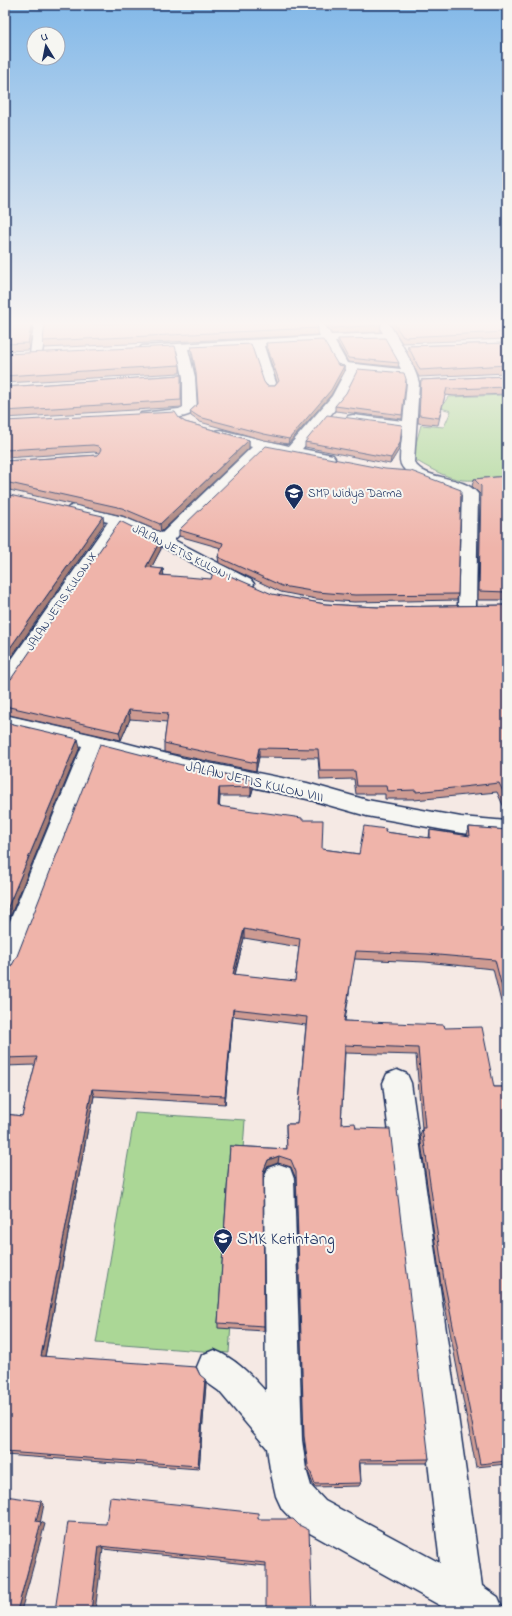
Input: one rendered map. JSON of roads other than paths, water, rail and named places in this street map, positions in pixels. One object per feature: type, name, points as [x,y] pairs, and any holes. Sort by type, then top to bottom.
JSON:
[{"type":"street","points":[[136,416],[186,419],[190,409],[190,397]]},
{"type":"street","points":[[292,451],[338,397]]},
{"type":"street","points":[[412,471],[408,467],[407,462],[414,397]]},
{"type":"street","points":[[322,415],[410,426]]},
{"type":"street","points":[[209,430],[262,445],[339,460]]},
{"type":"street","points":[[164,541],[262,445]]},
{"type":"street","points":[[397,470],[412,471],[457,485],[466,489],[470,494],[475,606],[449,606]]},
{"type":"street","name":"JALAN JETIS KULON I","points":[[57,507],[117,520],[164,541],[196,560],[263,591]]},
{"type":"street","name":"JALAN JETIS KULON IX","points":[[5,683],[117,520]]},
{"type":"street","name":"JALAN JETIS KULON VIII","points":[[5,722],[94,742],[183,765],[307,792],[367,808],[461,825],[507,829]]},
{"type":"street","points":[[5,964],[94,742]]},
{"type":"street","points":[[397,1083],[474,1604]]},
{"type":"street","points":[[279,1179],[284,1440],[288,1469],[295,1496],[312,1514],[474,1604]]},
{"type":"street","points":[[214,1367],[231,1379],[284,1440]]},
{"type":"place","name":"SMP Widya Darma","points":[[294,510]]},
{"type":"place","name":"SMK Ketintang","points":[[223,1255]]}]
